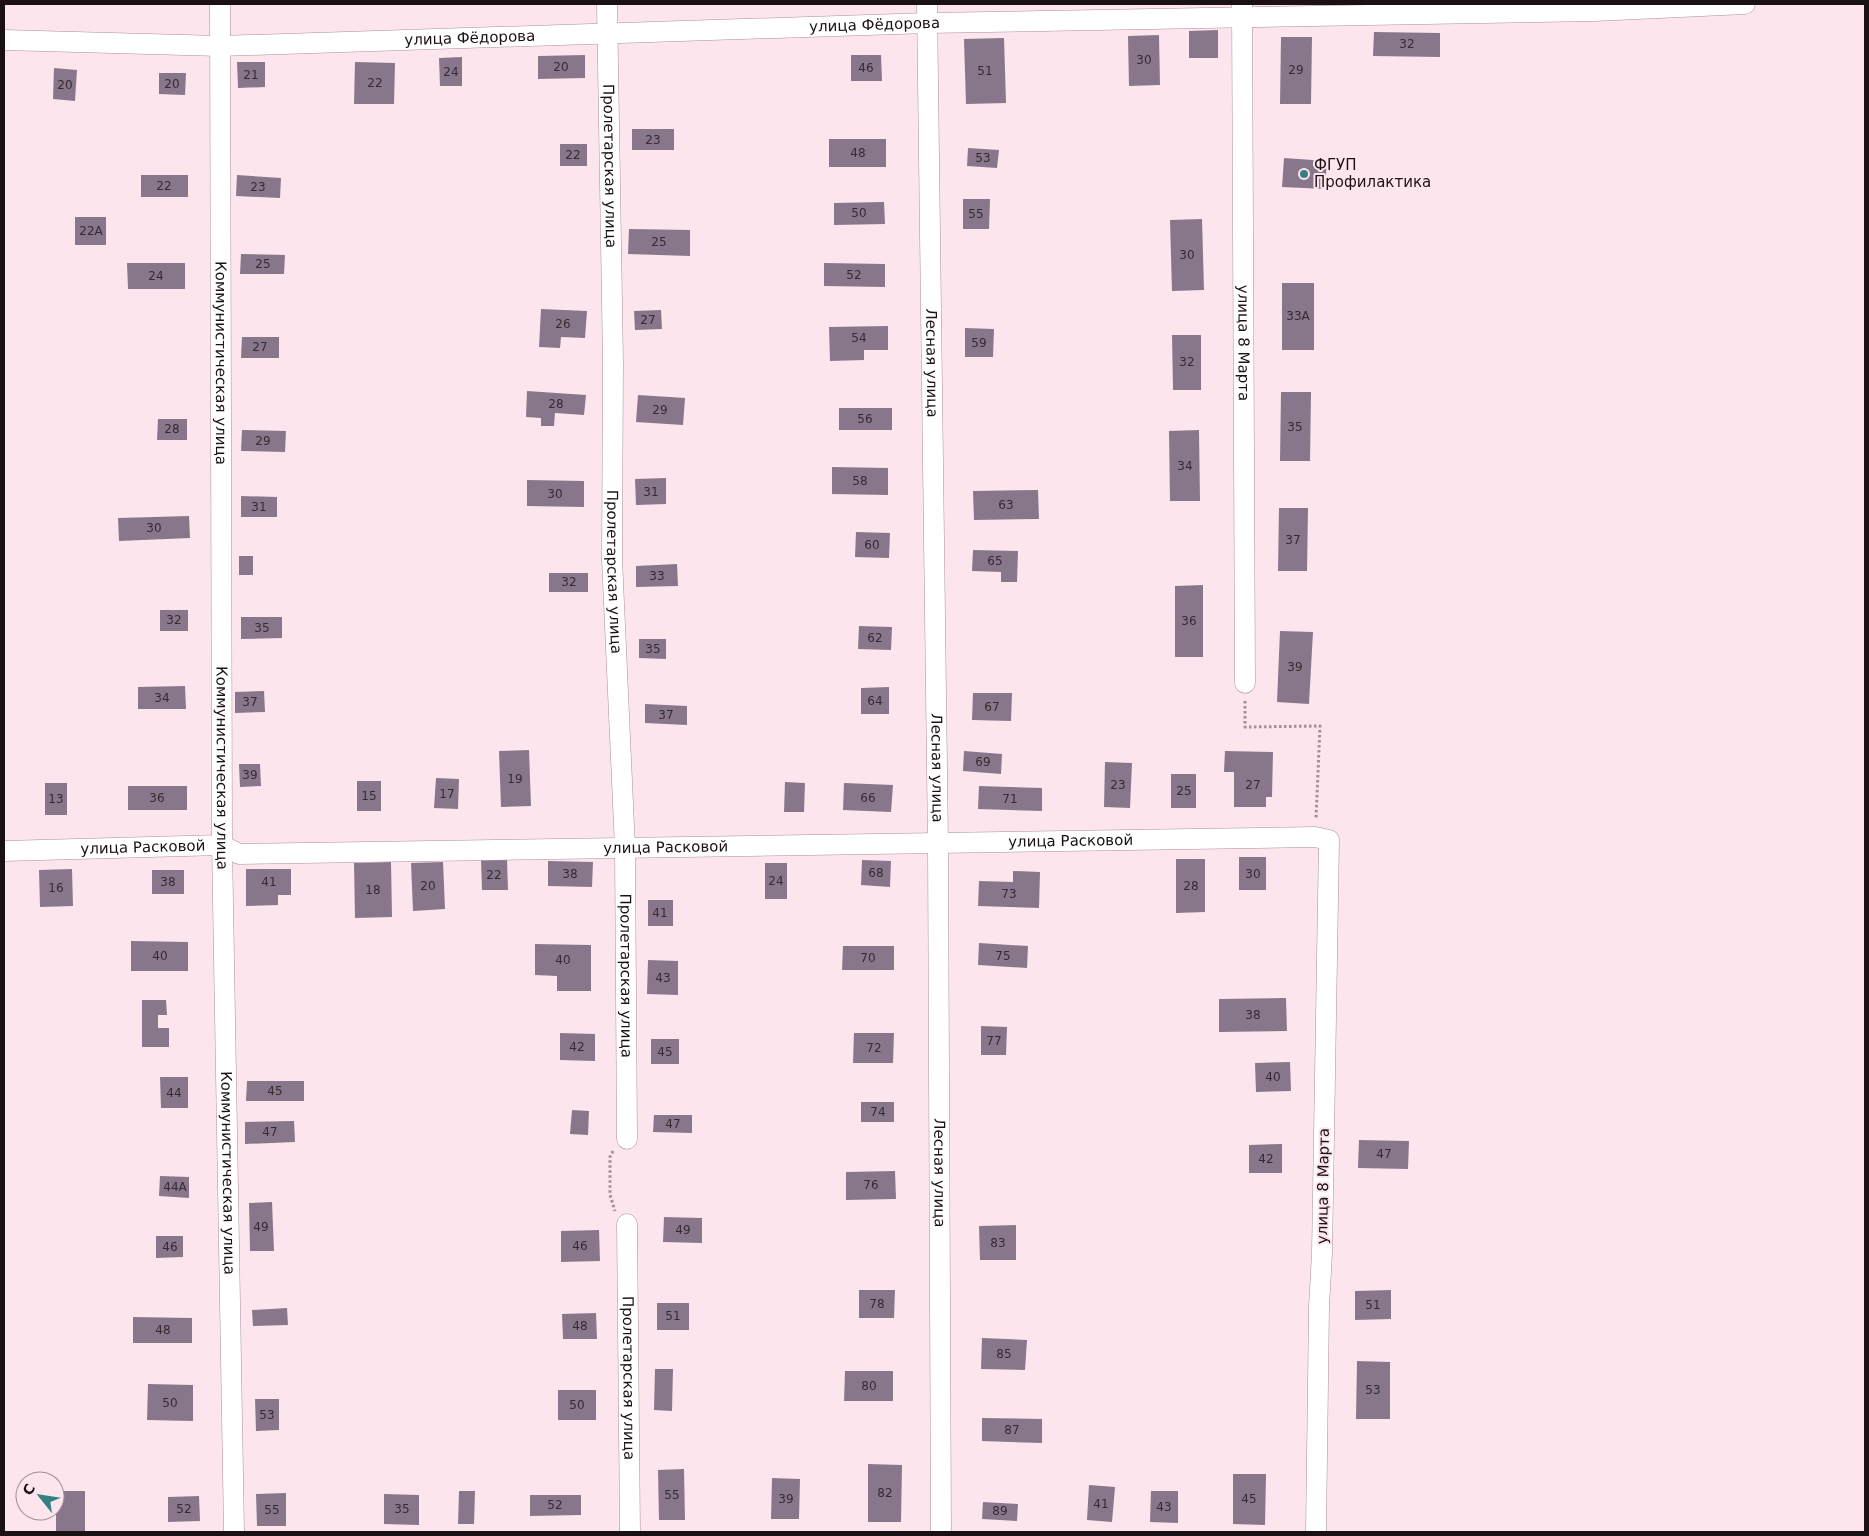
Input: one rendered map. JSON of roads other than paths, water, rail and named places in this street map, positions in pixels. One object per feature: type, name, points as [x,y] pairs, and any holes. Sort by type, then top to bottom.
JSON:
[{"type":"street","name":"Коммунистическая улица","points":[[220,4],[222,846],[234,1532]]},
{"type":"street","name":"Пролетарская улица","points":[[607,4],[609,33],[613,362],[612,560],[625,848],[627,1139]]},
{"type":"street","name":"улица Фёдорова","points":[[4,40],[220,46],[609,33],[928,14],[1745,4]]},
{"type":"street","name":"улица 8 Марта","points":[[1242,10],[1245,683]]},
{"type":"street","name":"Лесная улица","points":[[928,14],[938,845],[941,1532]]},
{"type":"street","name":"улица 8 Марта","points":[[1316,1532],[1319,1307],[1322,1253],[1322,839]]},
{"type":"street","name":"улица Расковой","points":[[4,850],[222,846],[239,854],[1322,839]]},
{"type":"street","name":"Пролетарская улица","points":[[627,1224],[630,1532]]},
{"type":"place","name":"ФГУП Профилактика","points":[[1304,174]]}]
